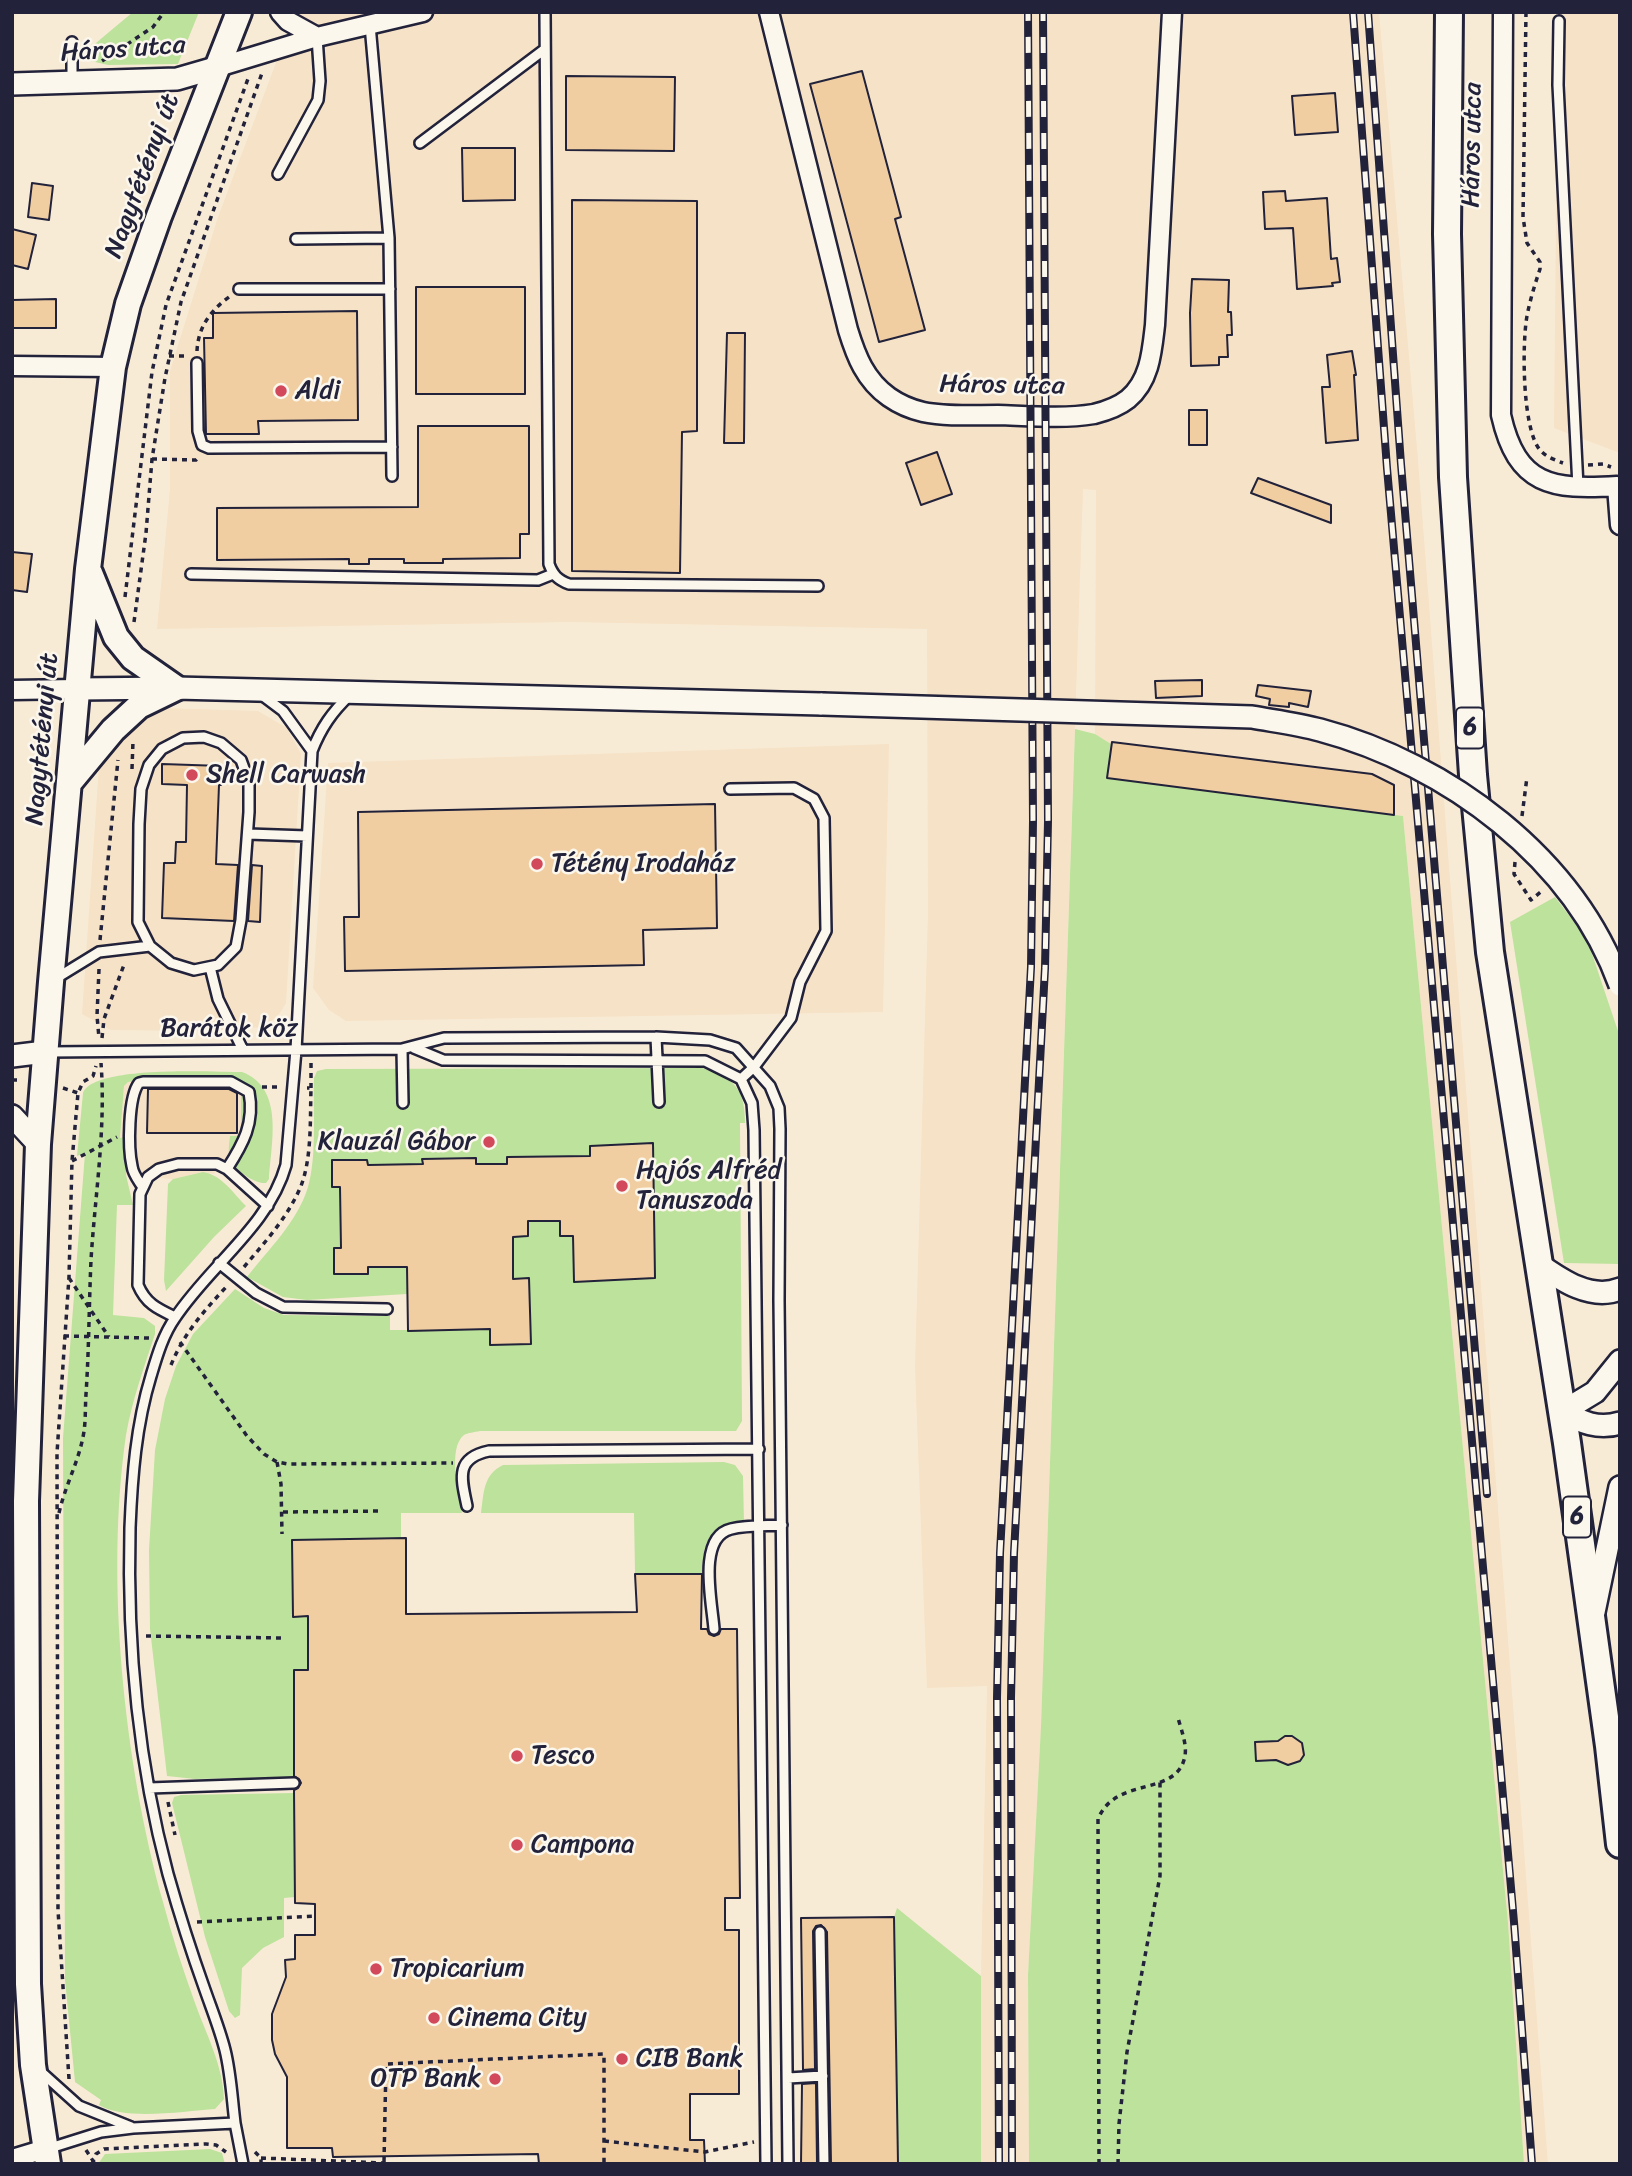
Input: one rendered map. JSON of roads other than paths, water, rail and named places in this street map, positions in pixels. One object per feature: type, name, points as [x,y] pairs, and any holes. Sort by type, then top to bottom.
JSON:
[{"type":"main road","name":"Nagytétényi út","points":[[47,2156],[33,2065],[23,1886],[19,1703],[38,1144],[77,689],[88,569],[113,367],[128,304],[215,68],[239,12]]},
{"type":"main road","name":"6","points":[[1449,12],[1447,234],[1452,477],[1473,775],[1490,952],[1562,1412],[1620,1844]]},
{"type":"main road","points":[[69,783],[123,731],[139,706],[176,688],[133,658],[121,643],[88,569]]},
{"type":"street","points":[[280,12],[288,21],[317,37]]},
{"type":"street","name":"Háros utca","points":[[12,84],[177,79],[317,37],[422,12]]},
{"type":"street","name":"Háros utca","points":[[768,12],[848,330],[864,371],[875,386],[905,407],[925,412],[1032,416],[1083,415],[1108,410],[1129,398],[1139,387],[1147,371],[1155,325],[1172,12]]},
{"type":"street","name":"Háros utca","points":[[1503,12],[1501,415],[1506,438],[1518,461],[1535,476],[1551,484],[1578,489],[1618,486]]},
{"type":"street","points":[[12,366],[113,367]]},
{"type":"street","points":[[1618,486],[1620,525]]},
{"type":"street","points":[[12,690],[176,688],[354,691],[1252,717],[1320,730],[1385,753],[1445,783],[1503,822],[1558,877],[1589,922],[1620,985]]},
{"type":"street","points":[[12,1056],[45,1052]]},
{"type":"street","points":[[12,1116],[38,1144]]},
{"type":"street","points":[[1537,1263],[1566,1283],[1592,1291],[1620,1289]]},
{"type":"street","points":[[1562,1412],[1595,1392],[1620,1361]]},
{"type":"street","points":[[1562,1412],[1587,1424],[1605,1427],[1620,1423]]},
{"type":"street","points":[[1592,1621],[1620,1487]]},
{"type":"street","points":[[12,2159],[47,2156]]},
{"type":"lane","points":[[545,12],[550,564],[553,574],[560,581],[569,584],[818,586]]},
{"type":"lane","points":[[1559,22],[1558,85],[1578,489]]},
{"type":"lane","points":[[370,25],[389,239],[392,476]]},
{"type":"lane","points":[[278,174],[318,100],[320,80],[317,37]]},
{"type":"lane","points":[[72,42],[72,82]]},
{"type":"lane","points":[[420,143],[545,49]]},
{"type":"lane","points":[[296,239],[389,239]]},
{"type":"lane","points":[[239,289],[390,289]]},
{"type":"lane","points":[[197,363],[199,440],[202,445],[209,448],[392,447]]},
{"type":"lane","points":[[191,574],[538,580],[553,574]]},
{"type":"lane","points":[[254,689],[283,711],[312,751]]},
{"type":"lane","points":[[242,2160],[225,2049],[183,1925],[149,1787],[131,1630],[131,1505],[140,1418],[164,1335],[175,1317],[268,1206],[282,1181],[286,1165],[296,1050],[312,751],[319,732],[331,714],[354,691]]},
{"type":"lane","points":[[204,737],[222,743],[241,760],[249,782],[248,834],[241,920],[236,947],[218,965],[210,967],[194,970],[171,963],[149,946],[138,922],[138,824],[141,789],[149,765],[162,749],[183,738],[204,737]]},
{"type":"lane","points":[[730,789],[794,788],[814,799],[824,818],[826,931],[800,982],[792,1018],[754,1067],[741,1079],[752,1103],[754,1130],[766,2164]]},
{"type":"lane","points":[[248,834],[307,836]]},
{"type":"lane","points":[[51,982],[99,952],[149,946]]},
{"type":"lane","points":[[210,967],[218,999],[243,1050]]},
{"type":"lane","points":[[656,1037],[659,1102]]},
{"type":"lane","name":"Barátok köz","points":[[45,1052],[402,1049],[444,1038],[656,1037],[710,1040],[736,1048],[770,1086],[779,1108],[780,1129],[788,2164]]},
{"type":"lane","name":"Barátok köz","points":[[414,1048],[443,1060],[705,1061],[741,1079]]},
{"type":"lane","points":[[402,1049],[403,1103]]},
{"type":"lane","points":[[175,1317],[152,1306],[143,1297],[138,1285],[142,1186],[132,1166],[131,1129],[132,1095],[139,1083],[231,1082],[249,1092],[252,1107],[250,1124],[227,1169]]},
{"type":"lane","points":[[142,1186],[148,1177],[159,1169],[178,1164],[217,1164],[227,1169],[268,1206]]},
{"type":"lane","points":[[219,1263],[264,1298],[283,1307],[387,1309]]},
{"type":"lane","points":[[467,1506],[462,1482],[466,1463],[474,1454],[489,1451],[759,1449]]},
{"type":"lane","points":[[714,1629],[708,1554],[718,1535],[730,1529],[782,1525]]},
{"type":"lane","points":[[149,1787],[294,1783]]},
{"type":"lane","points":[[820,1932],[824,2164]]},
{"type":"lane","points":[[33,2065],[71,2098],[92,2112],[133,2128]]},
{"type":"lane","points":[[788,2078],[823,2076]]},
{"type":"lane","points":[[47,2156],[81,2138],[101,2132],[235,2123]]},
{"type":"railway","points":[[999,2164],[997,1698],[1000,1553],[1031,967],[1033,821],[1028,12]]},
{"type":"railway","points":[[1012,2164],[1011,1698],[1014,1553],[1045,968],[1048,821],[1043,12]]},
{"type":"railway","points":[[1353,12],[1387,468],[1514,1922],[1532,2164]]},
{"type":"railway","points":[[1368,12],[1401,464],[1487,1494]]},
{"type":"place","name":"Aldi","points":[[281,391]]},
{"type":"place","name":"Shell Carwash","points":[[192,775]]},
{"type":"place","name":"Tétény Irodaház","points":[[537,864]]},
{"type":"place","name":"Klauzál Gábor","points":[[489,1142]]},
{"type":"place","name":"Hajós Alfréd Tanuszoda","points":[[622,1186]]},
{"type":"place","name":"Tesco","points":[[517,1756]]},
{"type":"place","name":"Campona","points":[[517,1845]]},
{"type":"place","name":"Tropicarium","points":[[376,1969]]},
{"type":"place","name":"Cinema City","points":[[434,2018]]},
{"type":"place","name":"CIB Bank","points":[[622,2059]]},
{"type":"place","name":"OTP Bank","points":[[495,2079]]}]
